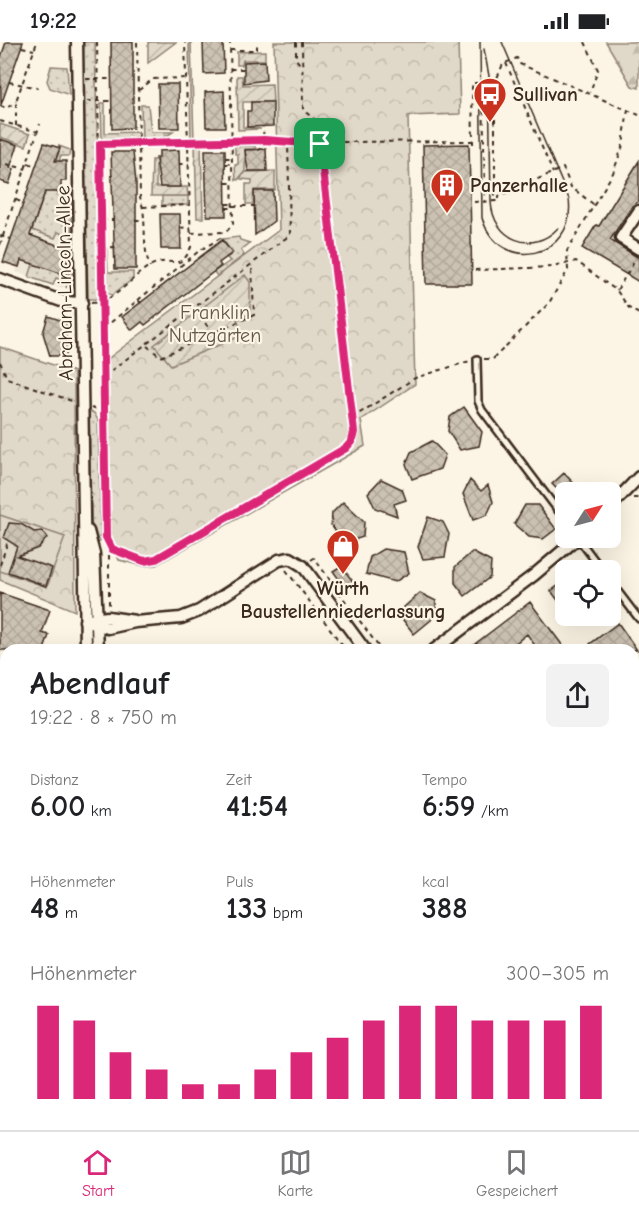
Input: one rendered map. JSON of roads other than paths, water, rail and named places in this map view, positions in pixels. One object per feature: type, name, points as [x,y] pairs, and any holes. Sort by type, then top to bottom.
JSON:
[{"type":"street","name":"Abraham-Lincoln-Allee","points":[[77,42],[86,524],[92,621],[97,644]]},
{"type":"street","points":[[639,211],[621,238],[639,249]]},
{"type":"street","points":[[0,279],[64,302],[82,303]]},
{"type":"street","points":[[621,496],[639,477]]},
{"type":"street","points":[[442,644],[534,575],[565,548]]},
{"type":"street","points":[[92,621],[108,628],[135,622],[181,618],[200,610],[279,560],[290,558],[296,559],[360,644]]},
{"type":"street","points":[[92,621],[108,617],[135,622]]},
{"type":"street","name":"Abraham-Lincoln-Allee","points":[[87,644],[92,621]]},
{"type":"lane","points":[[477,359],[478,401],[482,410],[555,506]]},
{"type":"lane","points":[[621,595],[639,619]]},
{"type":"tram line","points":[[480,42],[482,218],[491,236],[504,248],[519,253],[535,252],[549,246],[561,235],[568,219],[569,199],[502,42]]},
{"type":"tram line","points":[[484,49],[489,76],[493,215],[506,234],[526,242],[537,241],[558,228]]},
{"type":"place","name":"Sullivan","points":[[490,123]]},
{"type":"place","name":"Panzerhalle","points":[[447,214]]},
{"type":"place","name":"Würth Baustellenniederlassung","points":[[343,575]]},
{"type":"park label","name":"Franklin Nutzgärten","points":[[215,324]]}]
